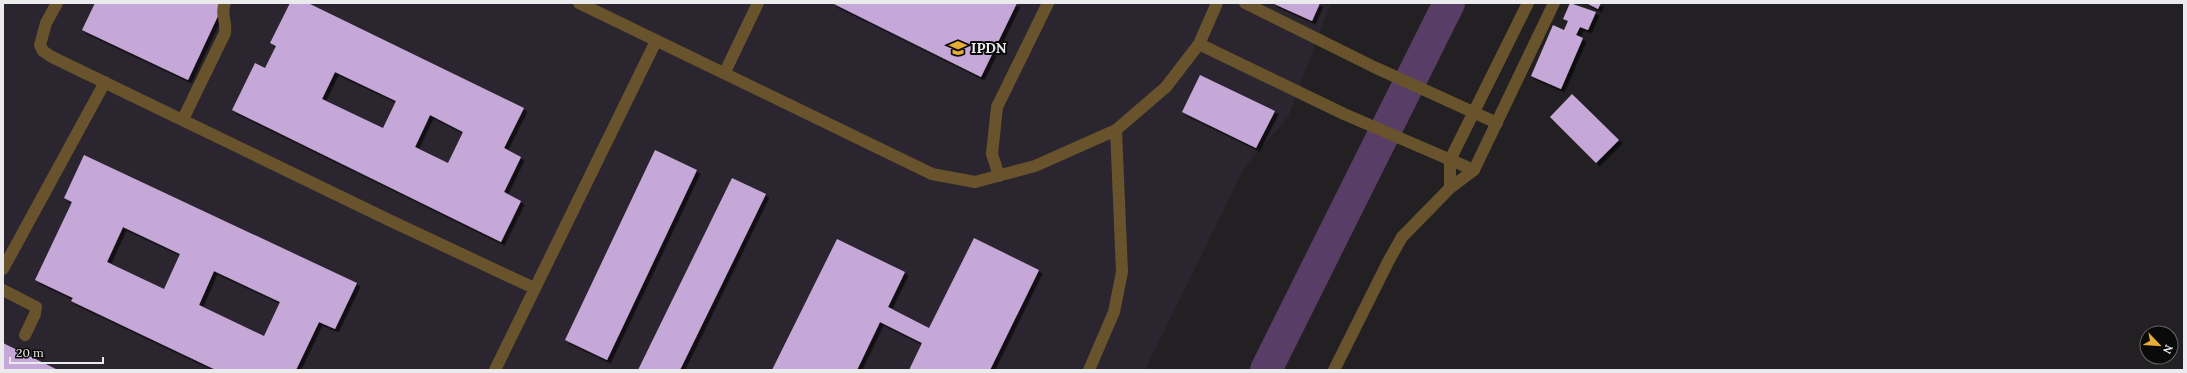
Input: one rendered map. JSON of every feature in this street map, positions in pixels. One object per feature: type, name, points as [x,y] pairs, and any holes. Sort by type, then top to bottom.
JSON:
[{"type":"street","points":[[58,3],[46,23],[40,45],[43,51],[286,171],[534,288]]},
{"type":"street","points":[[183,119],[225,33],[226,24],[222,13],[225,3]]},
{"type":"street","points":[[579,3],[656,41],[725,72],[932,174],[975,182],[1035,166],[1116,130],[1166,87],[1199,44],[1217,3]]},
{"type":"street","points":[[725,72],[758,3]]},
{"type":"street","points":[[999,176],[992,154],[997,108],[1048,3]]},
{"type":"street","points":[[1245,3],[1374,67],[1459,106],[1474,111],[1497,123]]},
{"type":"street","points":[[1450,188],[1450,160],[1528,3]]},
{"type":"street","points":[[1334,370],[1402,237],[1450,188],[1474,170],[1554,3]]},
{"type":"street","points":[[495,370],[656,41]]},
{"type":"street","points":[[1199,44],[1344,114],[1474,170]]},
{"type":"street","points":[[3,270],[105,82]]},
{"type":"street","points":[[1089,370],[1114,312],[1122,272],[1116,130]]},
{"type":"street","points":[[3,290],[36,307],[35,314],[25,335]]},
{"type":"shaded area","points":[[3,3],[1331,3],[1288,117],[1245,167],[1145,370],[3,370]]},
{"type":"building","points":[[95,3],[224,3],[188,80],[82,30]]},
{"type":"building","points":[[290,3],[308,3],[524,108],[504,148],[521,157],[504,192],[521,201],[501,242],[232,110],[255,63],[265,68],[276,46],[270,43]],"holes":[[[335,72],[396,101],[383,128],[322,99]],[[430,115],[463,132],[448,163],[415,147]]]},
{"type":"building","name":"IPDN","points":[[832,3],[1017,3],[981,77]]},
{"type":"building","points":[[1272,3],[1320,3],[1312,21]]},
{"type":"building","points":[[1570,3],[1596,12],[1588,30],[1580,27],[1576,35],[1583,38],[1561,89],[1531,76],[1553,25],[1564,30],[1568,21],[1563,19]]},
{"type":"building","points":[[1586,3],[1601,3],[1598,9]]},
{"type":"building","points":[[1200,75],[1275,111],[1256,148],[1182,112]]},
{"type":"building","points":[[1572,94],[1619,140],[1596,163],[1550,117]]},
{"type":"building","points":[[655,150],[697,170],[607,360],[565,340]]},
{"type":"building","points":[[84,155],[357,283],[335,329],[319,322],[296,370],[216,370],[71,301],[73,298],[35,280],[72,202],[64,198]],"holes":[[[123,227],[180,254],[164,289],[107,262]],[[214,271],[280,302],[264,336],[199,305]]]},
{"type":"building","points":[[732,178],[766,194],[680,370],[638,370]]},
{"type":"building","points":[[974,238],[1039,270],[990,370],[909,370],[922,343],[880,322],[857,370],[772,370],[837,239],[905,272],[888,307],[929,328]]},
{"type":"building","points":[[3,343],[58,370],[3,370]]},
{"type":"waterway","points":[[1266,370],[1449,3]]},
{"type":"place","name":"IPDN","points":[[958,48]]}]
